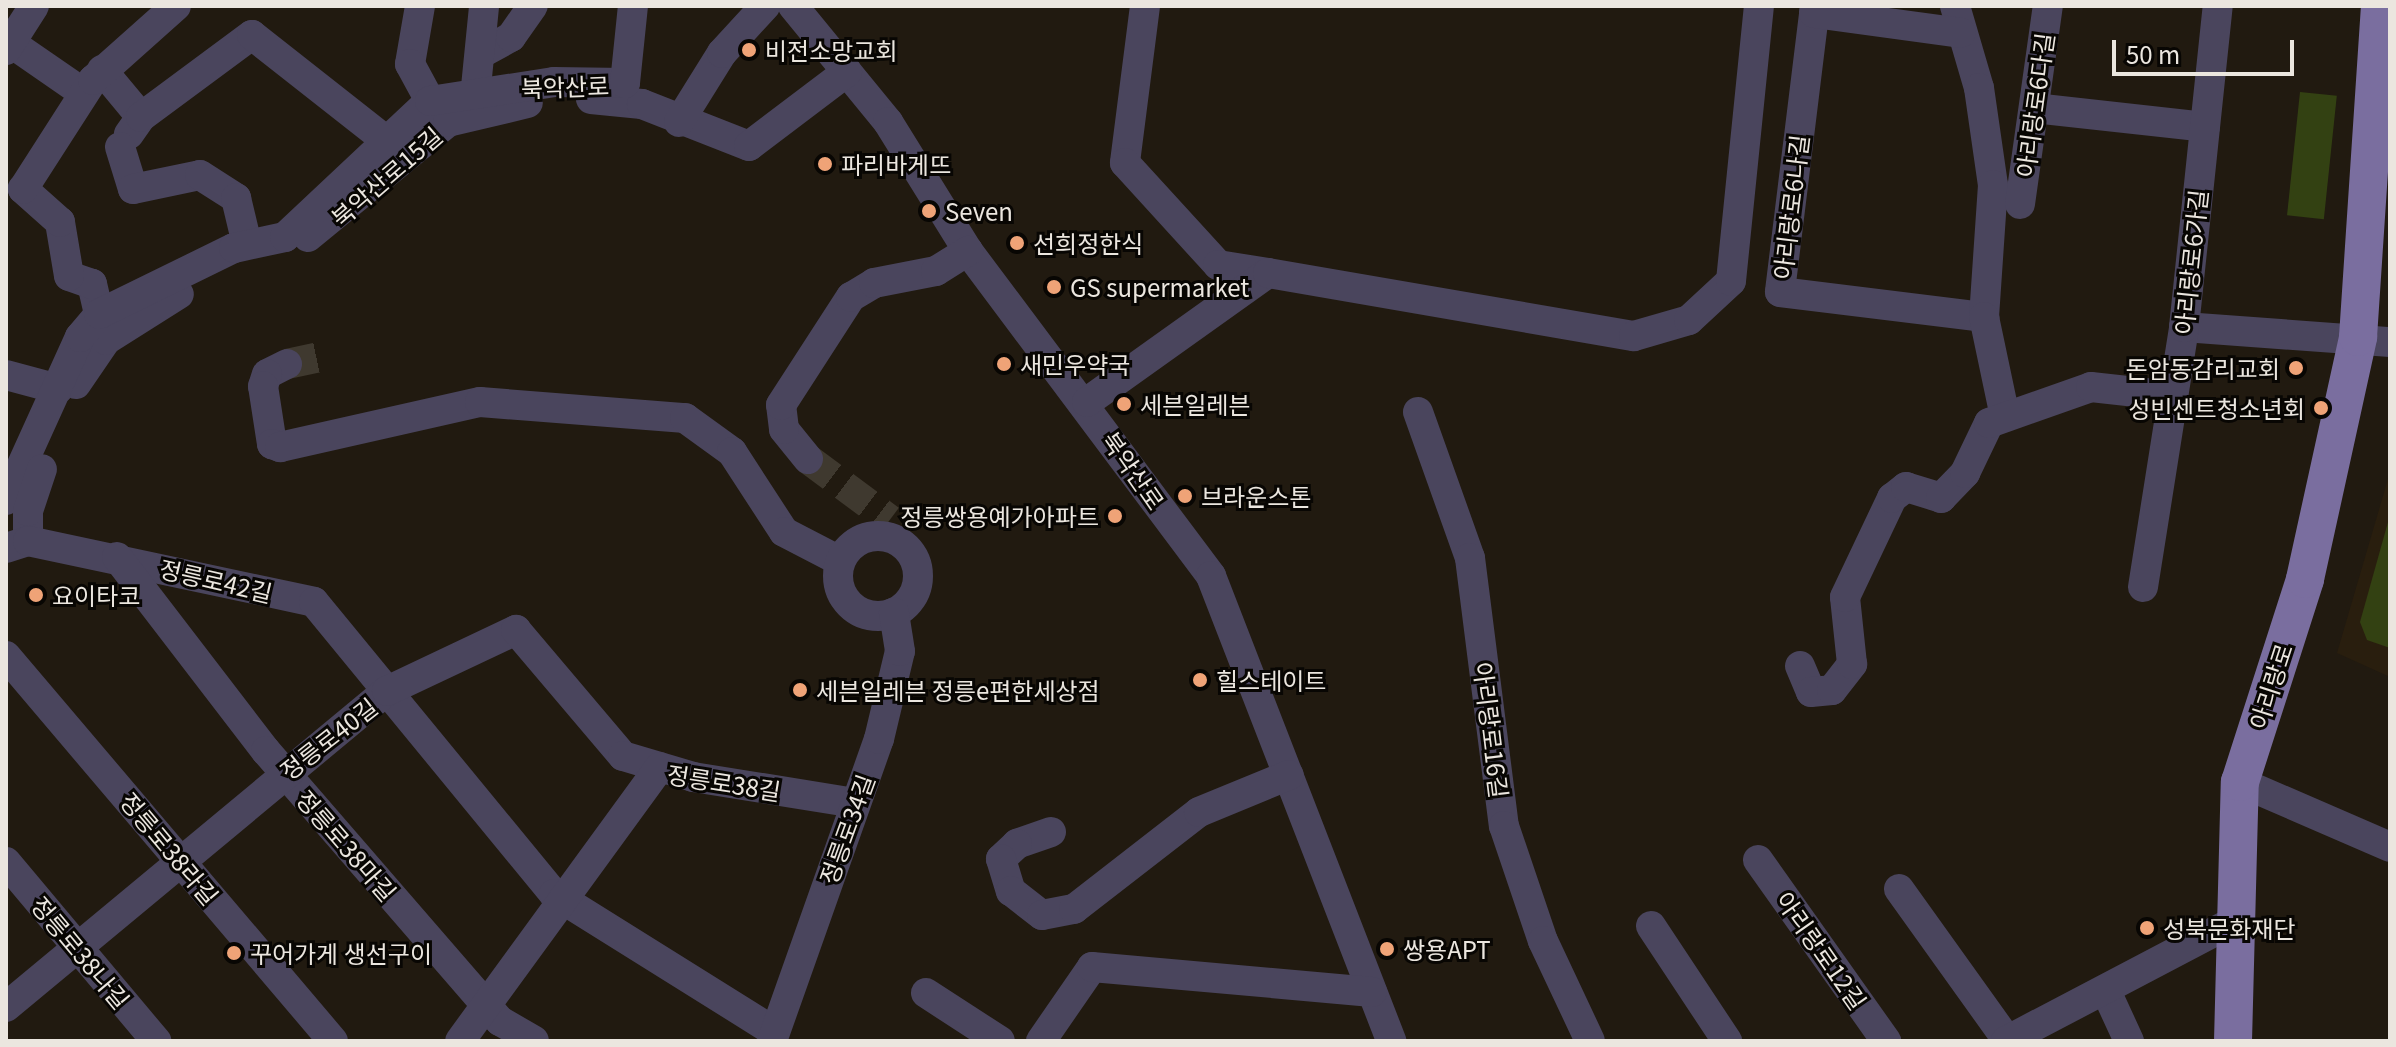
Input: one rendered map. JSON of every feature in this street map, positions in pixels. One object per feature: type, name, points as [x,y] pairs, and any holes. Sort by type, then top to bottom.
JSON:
[{"type":"main road","name":"아리랑로","points":[[2233,1041],[2233,922],[2240,782],[2305,579],[2374,339],[2380,6]]},
{"type":"street","points":[[34,6],[8,46],[92,81],[141,117],[113,153],[133,189],[200,175],[236,198],[261,242]]},
{"type":"street","points":[[99,314],[92,284],[69,276],[60,222],[23,189],[92,81],[176,6]]},
{"type":"street","points":[[420,6],[410,64],[430,101]]},
{"type":"street","points":[[474,101],[482,53],[484,6]]},
{"type":"street","points":[[482,53],[511,37],[533,6]]},
{"type":"street","name":"북악산로","points":[[474,101],[625,83],[633,6]]},
{"type":"street","points":[[679,122],[727,46],[765,6]]},
{"type":"street","name":"북악산로","points":[[793,6],[847,72],[968,251],[1087,402],[1211,576],[1391,1041]]},
{"type":"street","points":[[1145,6],[1125,163],[1218,265],[1634,336],[1689,320],[1731,281],[1759,6]]},
{"type":"street","name":"아리랑로6다길","points":[[2020,204],[2048,6]]},
{"type":"street","name":"아리랑로6가길","points":[[2143,587],[2184,327],[2218,6]]},
{"type":"street","name":"아리랑로6나길","points":[[1984,317],[1780,292],[1815,10],[1958,20],[1979,88],[1993,185],[1984,317],[2005,417]]},
{"type":"street","name":"북악산로15길","points":[[141,117],[252,35],[388,142]]},
{"type":"street","name":"북악산로15길","points":[[6,500],[80,337],[99,314],[304,222],[430,101],[573,98],[642,104],[679,122],[749,146],[847,72]]},
{"type":"street","name":"북악산로15길","points":[[261,242],[318,234],[474,101]]},
{"type":"street","points":[[2034,108],[2205,127]]},
{"type":"street","points":[[17,545],[32,494],[82,370],[98,348],[231,264],[316,247],[353,206]]},
{"type":"street","points":[[808,459],[784,429],[781,405],[851,297],[874,283],[936,271],[968,251]]},
{"type":"street","points":[[1087,402],[1268,273]]},
{"type":"street","points":[[2184,327],[2374,339]]},
{"type":"street","points":[[287,364],[267,374],[263,386],[272,444],[280,447],[480,402],[685,418],[732,452],[784,532],[840,561]]},
{"type":"street","points":[[6,375],[58,389]]},
{"type":"street","points":[[1800,666],[1811,692],[1832,690],[1852,664],[1845,597],[1892,498],[1906,487],[1941,498],[1965,473],[1989,423],[2091,387],[2173,396]]},
{"type":"street","name":"아리랑로16길","points":[[1418,412],[1470,558],[1504,826],[1543,941],[1590,1041]]},
{"type":"street","points":[[870,537],[908,550],[916,588],[894,612],[876,616],[852,608],[839,586],[840,561],[870,537]]},
{"type":"street","name":"정릉로42길","points":[[17,545],[117,557],[314,602],[387,691]]},
{"type":"street","name":"정릉로38마길","points":[[117,557],[284,772],[487,1007],[534,1041]]},
{"type":"street","name":"정릉로34길","points":[[772,1035],[855,803],[900,651],[894,612]]},
{"type":"street","name":"정릉로40길","points":[[6,1007],[284,772],[387,691],[516,630],[623,756],[660,767]]},
{"type":"street","name":"정릉로38라길","points":[[6,656],[333,1041]]},
{"type":"street","points":[[387,691],[565,903],[772,1035]]},
{"type":"street","name":"정릉로38길","points":[[460,1041],[565,903],[660,767],[855,803]]},
{"type":"street","points":[[1051,832],[1017,844],[1001,859],[1020,904],[1042,915],[1074,909],[1199,812],[1289,775]]},
{"type":"street","points":[[2240,782],[2390,847]]},
{"type":"street","name":"아리랑로12길","points":[[1758,860],[1886,1041]]},
{"type":"street","name":"정릉로38나길","points":[[6,862],[156,1041]]},
{"type":"street","points":[[1899,889],[2007,1041],[2233,922]]},
{"type":"street","points":[[1651,926],[1727,1041]]},
{"type":"street","points":[[1041,1041],[1092,967],[1372,992]]},
{"type":"street","points":[[2106,991],[2129,1041]]},
{"type":"street","points":[[926,993],[1000,1041]]},
{"type":"shaded area","points":[[2390,472],[2390,677],[2337,653]]},
{"type":"green space","points":[[2300,92],[2337,96],[2324,219],[2287,215]]},
{"type":"green space","points":[[2390,515],[2390,648],[2367,640],[2360,622]]},
{"type":"tunnel","points":[[287,364],[329,355]]},
{"type":"tunnel","points":[[808,459],[890,520]]},
{"type":"place","name":"비전소망교회","points":[[749,50]]},
{"type":"place","name":"파리바게뜨","points":[[825,164]]},
{"type":"place","name":"Seven","points":[[929,211]]},
{"type":"place","name":"선희정한식","points":[[1017,243]]},
{"type":"place","name":"GS supermarket","points":[[1054,287]]},
{"type":"place","name":"새민우약국","points":[[1004,364]]},
{"type":"place","name":"돈암동감리교회","points":[[2296,368]]},
{"type":"place","name":"세븐일레븐","points":[[1124,404]]},
{"type":"place","name":"성빈센트청소년회","points":[[2321,408]]},
{"type":"place","name":"브라운스톤","points":[[1185,496]]},
{"type":"place","name":"정릉쌍용예가아파트","points":[[1115,516]]},
{"type":"place","name":"요이타코","points":[[36,595]]},
{"type":"place","name":"힐스테이트","points":[[1200,680]]},
{"type":"place","name":"세븐일레븐 정릉e편한세상점","points":[[800,690]]},
{"type":"place","name":"성북문화재단","points":[[2147,928]]},
{"type":"place","name":"쌍용APT","points":[[1387,949]]},
{"type":"place","name":"꾸어가게 생선구이","points":[[234,953]]}]
